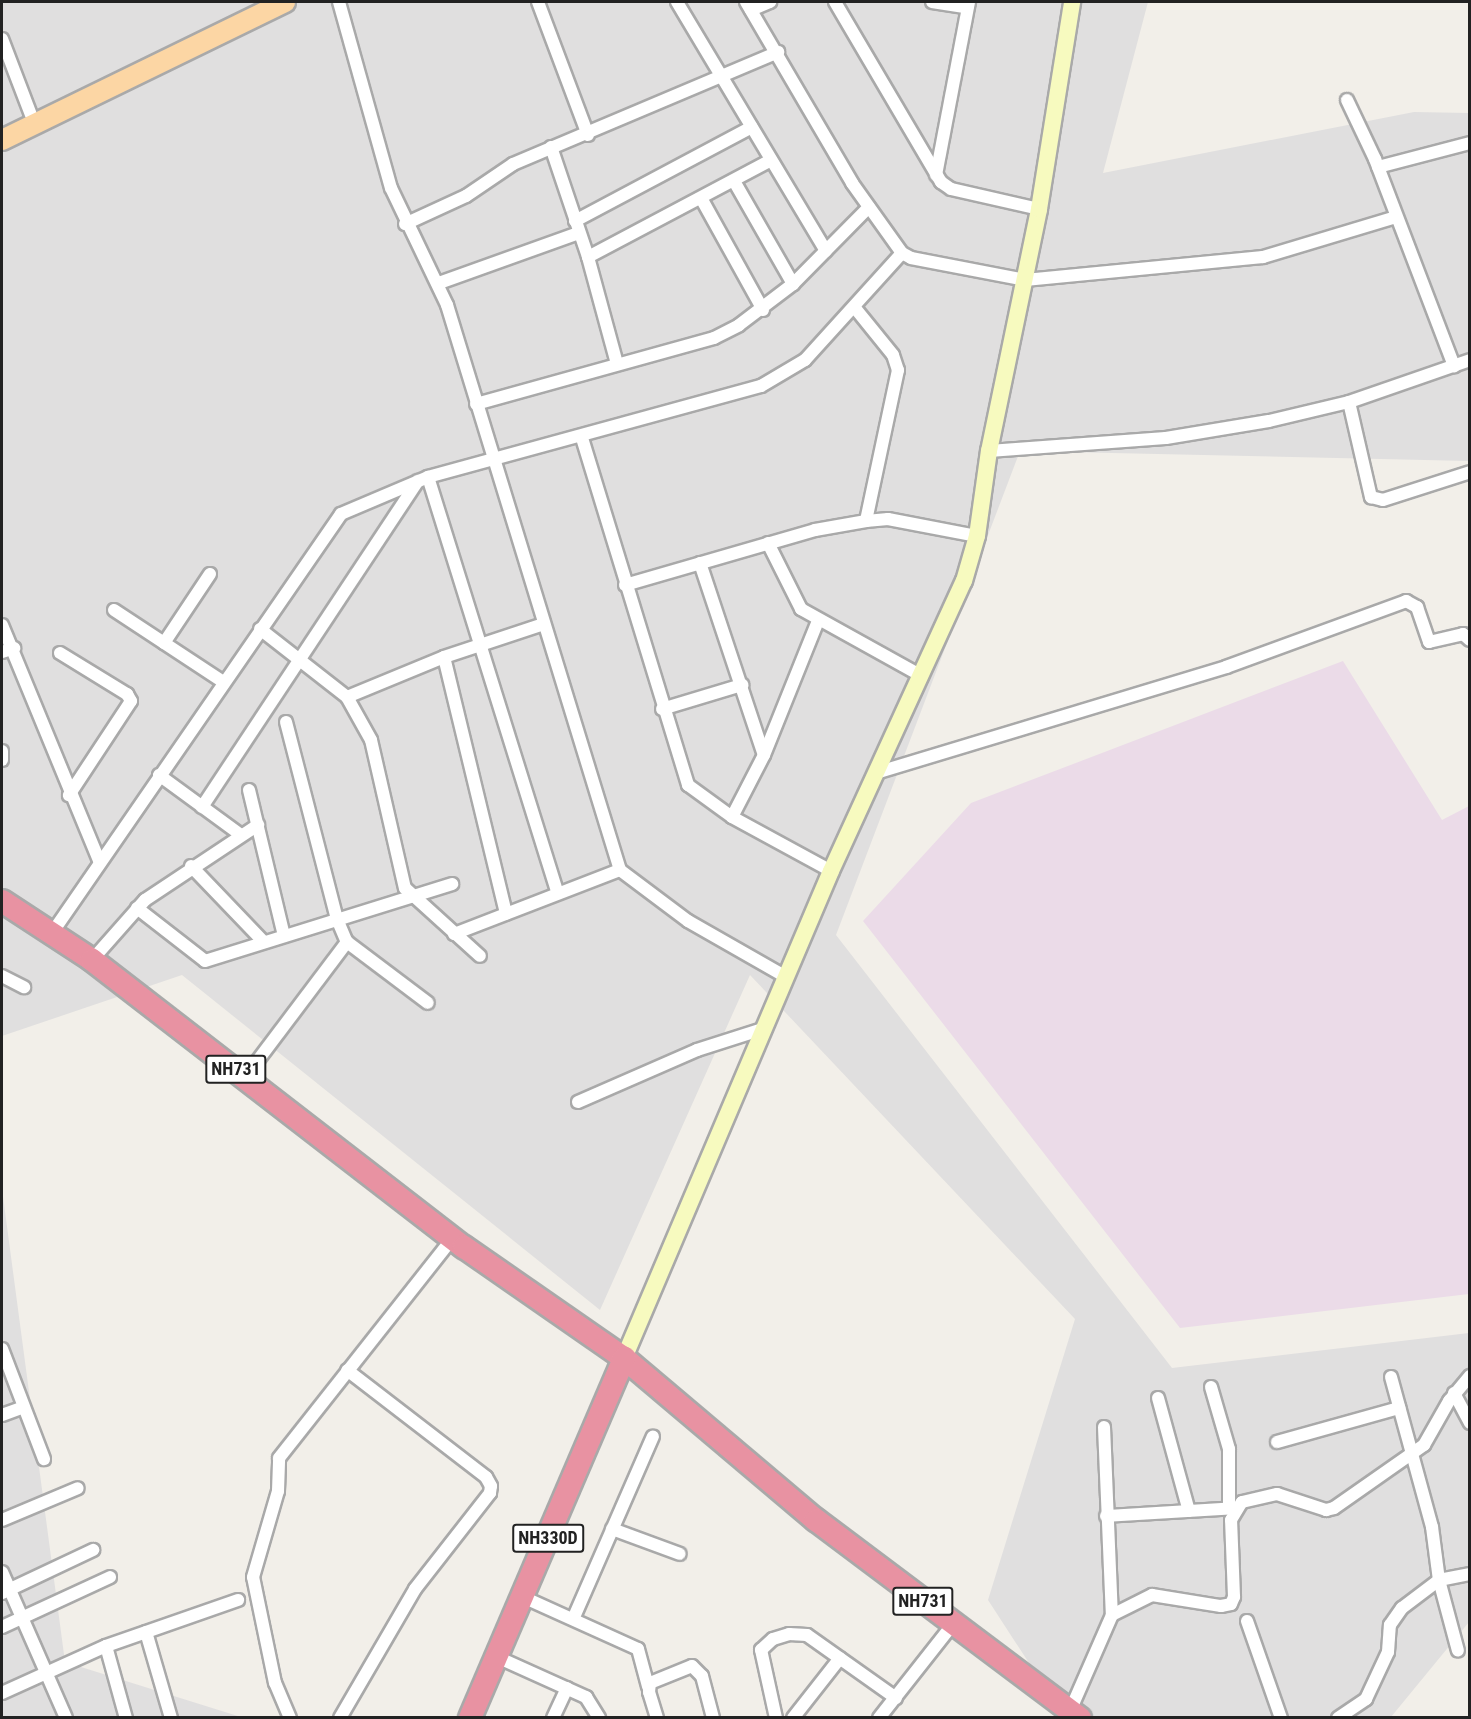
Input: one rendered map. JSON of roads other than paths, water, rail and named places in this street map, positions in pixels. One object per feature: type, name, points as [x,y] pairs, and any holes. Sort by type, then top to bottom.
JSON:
[{"type":"highway","name":"NH731","points":[[2,903],[92,960],[246,1076],[458,1243],[485,1271],[621,1364],[745,1470],[768,1480],[953,1624],[1075,1714]]},
{"type":"highway","name":"NH330D","points":[[470,1718],[621,1364]]},
{"type":"main road","points":[[2,129],[262,2]]},
{"type":"main road","points":[[2,140],[285,2]]},
{"type":"street","points":[[339,2],[392,188],[405,224],[439,283],[620,870],[688,921],[786,976]]},
{"type":"street","points":[[538,2],[588,135]]},
{"type":"street","points":[[677,2],[724,77],[826,251]]},
{"type":"street","points":[[770,2],[748,6],[870,207],[902,253],[1025,280],[1263,257],[1396,217]]},
{"type":"street","points":[[835,2],[936,175],[951,189],[1039,209]]},
{"type":"street","points":[[933,2],[968,5],[936,175]]},
{"type":"street","points":[[621,1364],[831,872],[879,772],[963,581],[977,536],[989,451],[1039,209],[1072,2]]},
{"type":"street","points":[[2,39],[31,114]]},
{"type":"street","points":[[405,224],[444,207],[513,164],[551,147],[588,135],[778,52]]},
{"type":"street","points":[[1347,100],[1378,167],[1454,366]]},
{"type":"street","points":[[575,221],[752,126]]},
{"type":"street","points":[[1378,167],[1470,143]]},
{"type":"street","points":[[551,147],[588,257],[617,364]]},
{"type":"street","points":[[588,257],[771,160]]},
{"type":"street","points":[[734,181],[793,284]]},
{"type":"street","points":[[701,198],[763,310]]},
{"type":"street","points":[[476,404],[714,338],[763,310],[793,284],[870,207]]},
{"type":"street","points":[[439,283],[579,233]]},
{"type":"street","points":[[52,933],[340,514],[424,478],[582,438],[761,386],[806,360],[902,253]]},
{"type":"street","points":[[855,308],[893,355],[898,370],[866,521]]},
{"type":"street","points":[[989,451],[1166,438],[1269,421],[1349,402],[1470,360]]},
{"type":"street","points":[[1349,402],[1371,497],[1383,500],[1469,474]]},
{"type":"street","points":[[582,438],[662,709],[688,785],[732,818],[831,872]]},
{"type":"street","points":[[424,478],[482,644],[557,892]]},
{"type":"street","points":[[201,807],[298,658],[424,478]]},
{"type":"street","points":[[625,585],[768,543],[866,521],[888,519],[977,536]]},
{"type":"street","points":[[768,543],[797,604],[818,621],[922,676]]},
{"type":"street","points":[[700,563],[764,755]]},
{"type":"street","points":[[164,643],[210,573]]},
{"type":"street","points":[[879,772],[1181,682],[1406,601],[1418,607],[1429,642],[1463,634],[1470,640]]},
{"type":"street","points":[[114,610],[223,682]]},
{"type":"street","points":[[732,818],[764,755],[818,621]]},
{"type":"street","points":[[347,697],[444,657],[544,624]]},
{"type":"street","points":[[2,625],[8,650],[100,863]]},
{"type":"street","points":[[260,629],[347,697],[371,740],[405,888],[410,896],[480,957]]},
{"type":"street","points":[[60,653],[127,694],[131,701],[69,795]]},
{"type":"street","points":[[444,657],[506,914]]},
{"type":"street","points":[[662,709],[742,685]]},
{"type":"street","points":[[286,722],[337,919],[347,942],[428,1003]]},
{"type":"street","points":[[2,751],[2,760]]},
{"type":"street","points":[[159,775],[241,835]]},
{"type":"street","points":[[249,790],[285,936]]},
{"type":"street","points":[[92,960],[137,909],[191,866],[258,825]]},
{"type":"street","points":[[191,866],[264,942]]},
{"type":"street","points":[[454,934],[557,892],[620,870]]},
{"type":"street","points":[[137,909],[205,961],[452,884]]},
{"type":"street","points":[[246,1076],[347,942]]},
{"type":"street","points":[[2,976],[24,987]]},
{"type":"street","points":[[578,1102],[697,1050],[763,1029]]},
{"type":"street","points":[[290,1718],[274,1683],[264,1641],[254,1567],[278,1491],[279,1458],[347,1370],[458,1243]]},
{"type":"street","points":[[2,1349],[44,1459]]},
{"type":"street","points":[[340,1718],[419,1582],[490,1493],[491,1486],[486,1477],[347,1370]]},
{"type":"street","points":[[1107,1516],[1232,1508],[1277,1494],[1326,1510],[1334,1508],[1413,1455],[1435,1430],[1454,1393],[1470,1376]]},
{"type":"street","points":[[1391,1377],[1432,1527],[1439,1580],[1458,1651]]},
{"type":"street","points":[[1113,1615],[1152,1595],[1221,1606],[1231,1604],[1232,1508],[1229,1449],[1211,1387]]},
{"type":"street","points":[[1454,1393],[1470,1423]]},
{"type":"street","points":[[1158,1398],[1189,1511]]},
{"type":"street","points":[[2,1415],[24,1407]]},
{"type":"street","points":[[1277,1442],[1399,1408]]},
{"type":"street","points":[[1075,1714],[1113,1615],[1104,1427]]},
{"type":"street","points":[[574,1617],[653,1436]]},
{"type":"street","points":[[2,1520],[78,1488]]},
{"type":"street","points":[[612,1529],[680,1554]]},
{"type":"street","points":[[6,1591],[93,1550]]},
{"type":"street","points":[[2,1572],[6,1591],[24,1618],[66,1718]]},
{"type":"street","points":[[1338,1718],[1366,1699],[1388,1652],[1390,1625],[1396,1616],[1439,1580],[1470,1574]]},
{"type":"street","points":[[2,1628],[110,1577]]},
{"type":"street","points":[[523,1597],[574,1617],[638,1649],[657,1718]]},
{"type":"street","points":[[2,1693],[106,1646],[238,1600]]},
{"type":"street","points":[[1247,1621],[1281,1718]]},
{"type":"street","points":[[879,1718],[953,1624]]},
{"type":"street","points":[[146,1632],[171,1718]]},
{"type":"street","points":[[776,1718],[760,1655],[764,1645],[773,1639],[801,1633],[896,1698]]},
{"type":"street","points":[[106,1646],[126,1718]]},
{"type":"street","points":[[496,1657],[586,1697],[599,1718]]},
{"type":"street","points":[[793,1718],[840,1658]]},
{"type":"street","points":[[648,1687],[655,1678],[687,1666],[696,1667],[713,1718]]},
{"type":"street","points":[[553,1718],[567,1688]]}]
